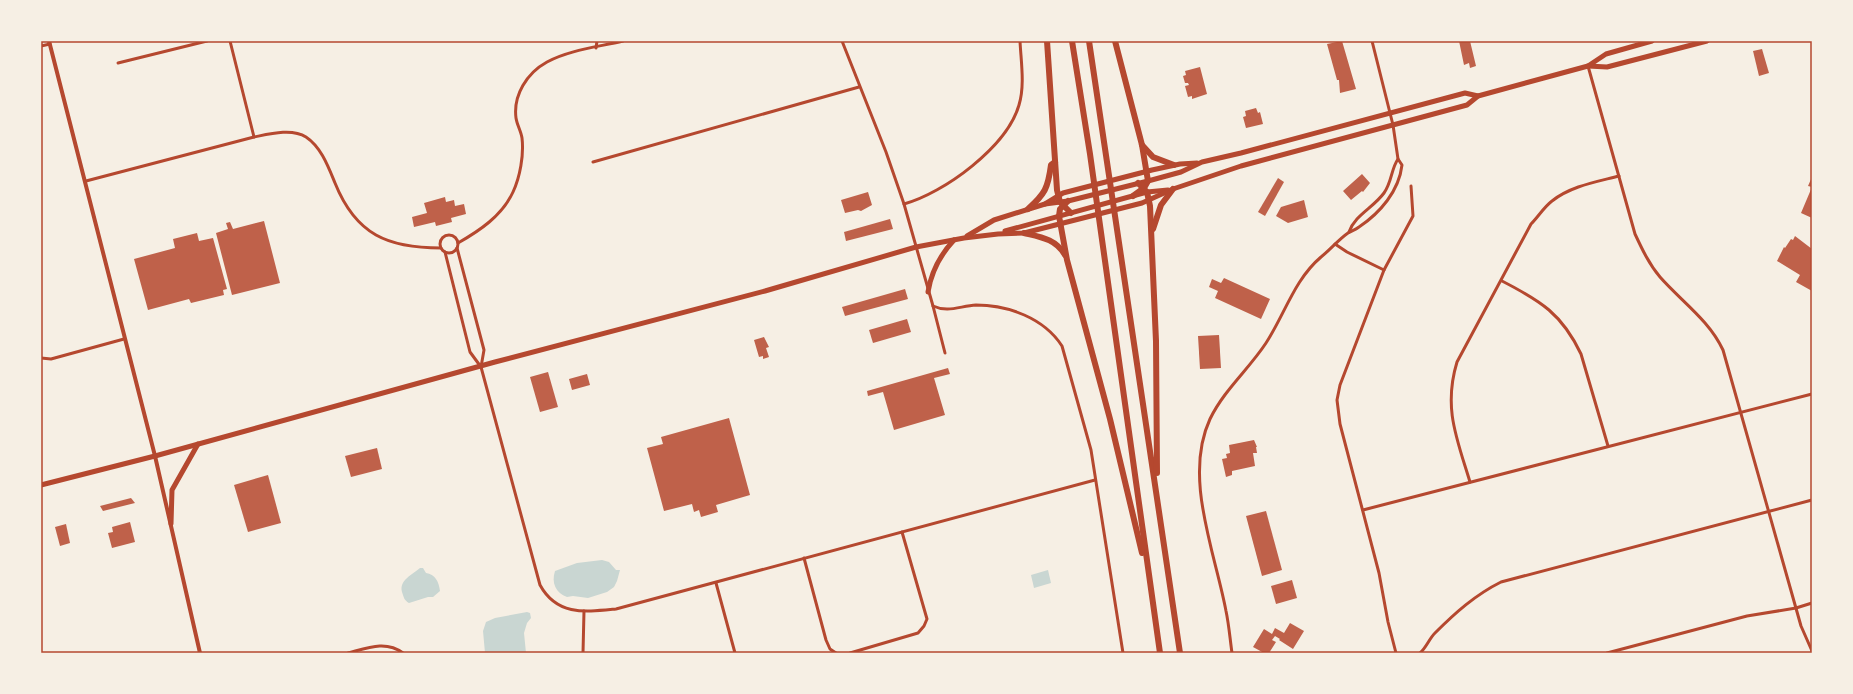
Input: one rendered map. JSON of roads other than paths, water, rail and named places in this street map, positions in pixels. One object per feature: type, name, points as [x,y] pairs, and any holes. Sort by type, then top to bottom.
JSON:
[{"type":"highway","points":[[1047,41],[1055,162],[1060,202],[1059,216],[1067,260],[1110,419],[1151,587]]},
{"type":"highway","points":[[1072,41],[1090,154],[1160,653]]},
{"type":"highway","points":[[1089,41],[1180,653]]},
{"type":"highway","points":[[1115,41],[1142,145],[1148,180],[1145,190],[1133,196]]},
{"type":"highway","points":[[1142,145],[1153,157],[1174,166]]},
{"type":"highway","points":[[1028,209],[1042,197],[1048,187],[1051,165],[1055,162]]},
{"type":"highway","points":[[1138,183],[1145,190],[1149,200],[1156,341],[1157,495]]},
{"type":"highway","points":[[1151,235],[1161,205],[1173,189]]},
{"type":"highway","points":[[1060,202],[1068,201]]},
{"type":"highway","points":[[1060,202],[1071,213]]},
{"type":"highway","points":[[1024,233],[1045,237],[1055,243],[1062,249],[1067,260]]},
{"type":"main road","points":[[1588,66],[1606,54],[1652,41]]},
{"type":"main road","points":[[41,485],[155,456],[481,366],[772,289],[916,247],[964,238],[1024,233],[1061,225],[1142,203],[1173,189],[1241,166],[1467,105],[1478,96],[1588,66],[1607,67],[1707,41]]},
{"type":"main road","points":[[964,238],[994,220],[1045,204],[1060,202],[1146,172],[1242,154],[1465,93],[1478,96]]},
{"type":"main road","points":[[1068,201],[1181,172],[1202,162]]},
{"type":"main road","points":[[1145,190],[1173,189]]},
{"type":"main road","points":[[998,234],[1133,196]]},
{"type":"main road","points":[[928,292],[934,271],[946,250],[954,240]]},
{"type":"main road","points":[[171,524],[172,490],[198,444]]},
{"type":"street","points":[[118,63],[207,41]]},
{"type":"street","points":[[230,41],[254,137]]},
{"type":"street","points":[[596,48],[597,41]]},
{"type":"street","points":[[458,243],[485,226],[502,209],[513,192],[519,174],[522,156],[522,139],[516,117],[517,99],[524,84],[534,71],[558,57],[623,41]]},
{"type":"street","points":[[842,41],[886,152],[904,204],[945,353]]},
{"type":"street","points":[[904,204],[929,195],[954,180],[993,146],[1004,134],[1013,121],[1019,104],[1022,81],[1020,41]]},
{"type":"street","points":[[1232,653],[1226,611],[1210,545],[1200,487],[1200,461],[1203,435],[1211,417],[1225,396],[1263,348],[1278,325],[1300,281],[1312,264],[1349,232],[1358,228],[1389,198],[1397,185],[1402,165],[1398,159],[1393,125],[1372,41]]},
{"type":"street","points":[[41,46],[50,42],[155,456],[200,653]]},
{"type":"street","points":[[1588,66],[1635,234],[1650,264],[1659,276],[1716,335],[1723,350],[1800,626],[1812,651]]},
{"type":"street","points":[[593,162],[859,87]]},
{"type":"street","points":[[86,181],[254,137],[273,133],[291,133],[305,136],[321,152],[331,170],[344,203],[353,216],[369,230],[382,239],[398,244],[416,248],[441,248],[445,252],[470,352],[481,366],[540,585],[545,594],[556,605],[584,611],[616,609],[1095,480]]},
{"type":"street","points":[[1349,232],[1352,223],[1385,193],[1390,184],[1394,164],[1398,159]]},
{"type":"street","points":[[1470,482],[1454,431],[1451,416],[1452,380],[1457,362],[1502,281],[1531,224],[1551,201],[1568,190],[1619,176]]},
{"type":"street","points":[[1396,653],[1363,510],[1340,424],[1337,400],[1348,360],[1384,270],[1413,216],[1411,186]]},
{"type":"street","points":[[446,231],[447,236]]},
{"type":"street","points":[[441,248],[442,239],[447,236],[455,238],[458,243],[457,248],[484,350],[481,366]]},
{"type":"street","points":[[1335,244],[1347,252],[1384,270]]},
{"type":"street","points":[[445,252],[450,253],[457,248]]},
{"type":"street","points":[[1502,281],[1541,302],[1565,326],[1575,340],[1581,354],[1608,446]]},
{"type":"street","points":[[933,306],[941,310],[974,305],[997,307],[1016,312],[1045,326],[1055,335],[1062,346],[1068,362],[1091,450],[1123,653]]},
{"type":"street","points":[[41,358],[51,359],[124,338]]},
{"type":"street","points":[[1363,510],[1812,394]]},
{"type":"street","points":[[1420,653],[1433,635],[1467,603],[1480,593],[1501,582],[1812,500]]},
{"type":"street","points":[[850,653],[905,638],[918,633],[924,626],[926,619],[902,532]]},
{"type":"street","points":[[804,558],[826,640],[830,649],[836,653]]},
{"type":"street","points":[[716,583],[735,653]]},
{"type":"street","points":[[1607,653],[1747,616],[1796,608],[1812,603]]},
{"type":"street","points":[[582,653],[584,611]]},
{"type":"street","points":[[348,653],[376,646],[390,646],[403,653]]}]
